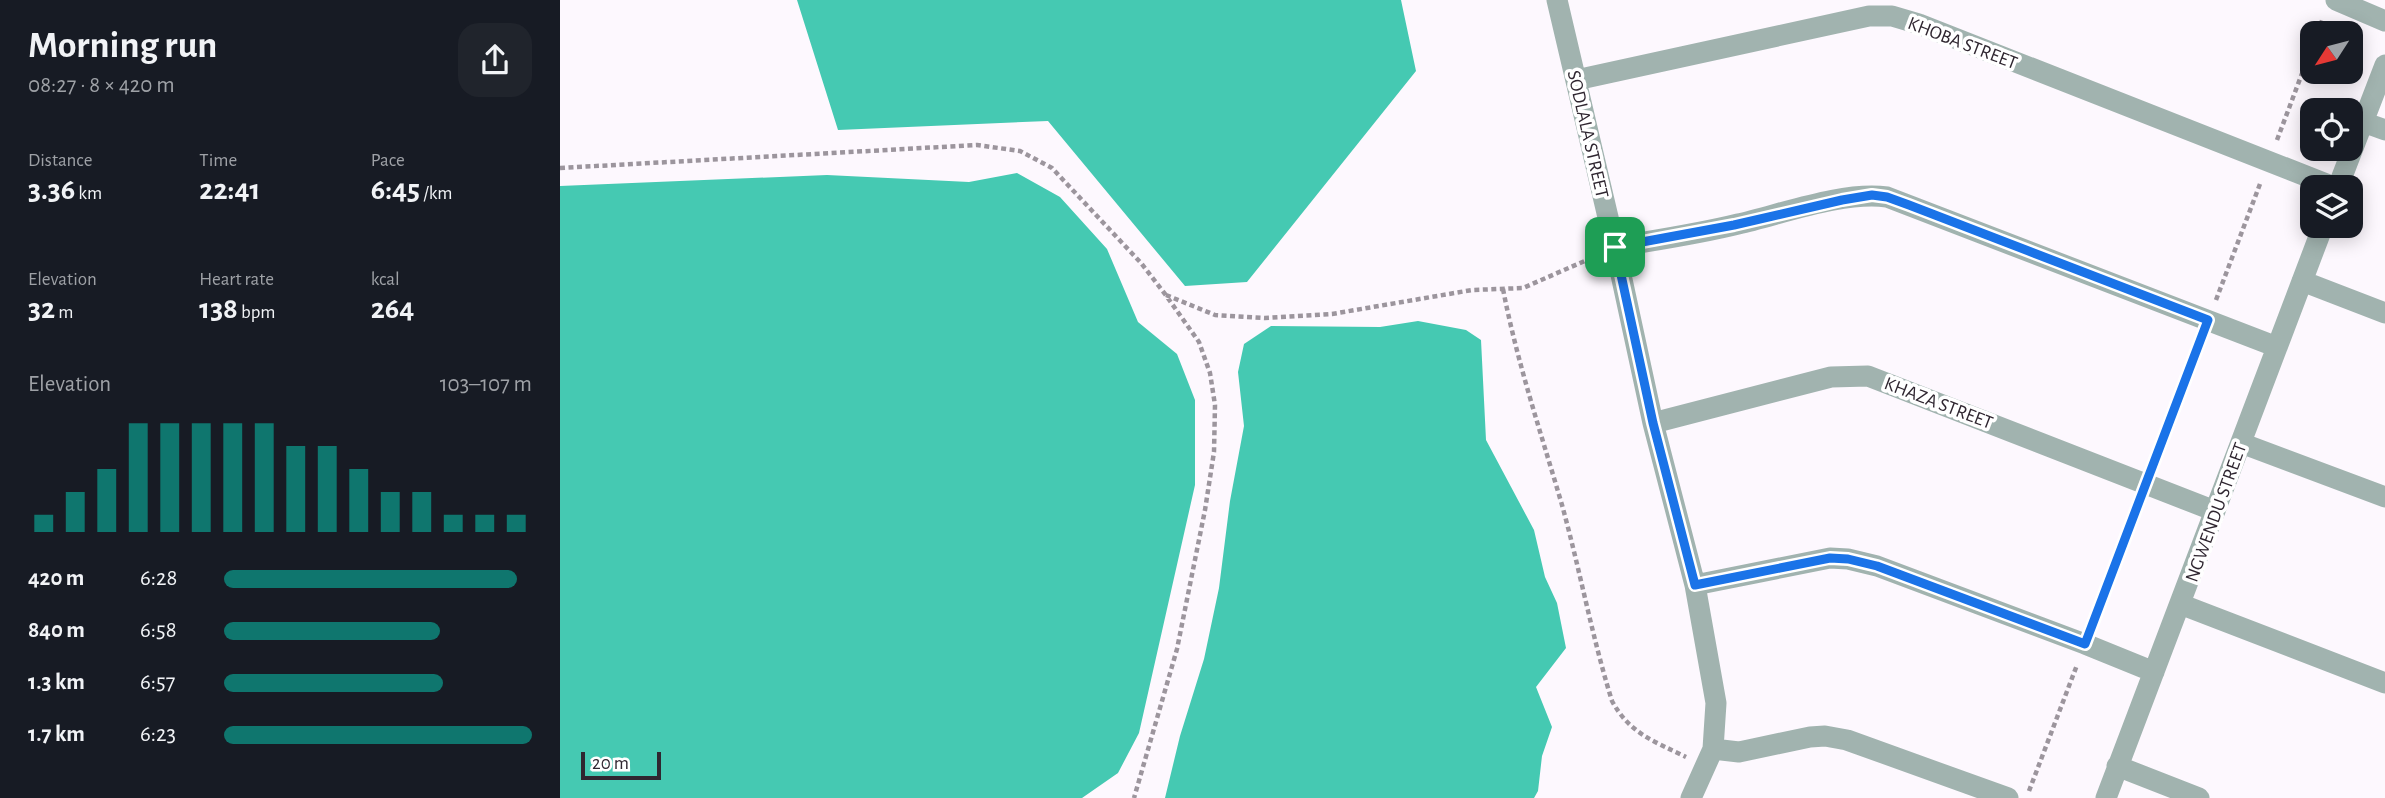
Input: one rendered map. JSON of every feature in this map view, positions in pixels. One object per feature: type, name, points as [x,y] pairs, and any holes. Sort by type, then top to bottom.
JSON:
[{"type":"street","name":"SODLALA STREET","points":[[1557,0],[1653,423],[1695,585],[1716,703],[1713,749],[1690,798]]},
{"type":"street","points":[[2336,0],[2385,21]]},
{"type":"street","name":"KHOBA STREET","points":[[1576,80],[1869,16],[1892,16],[1912,21],[2306,175]]},
{"type":"street","points":[[2385,65],[2363,122],[2385,130]]},
{"type":"street","points":[[1615,247],[1734,225],[1842,200],[1880,196],[2277,347]]},
{"type":"street","name":"NGWENDU STREET","points":[[2106,798],[2318,238]]},
{"type":"street","points":[[2302,281],[2385,313]]},
{"type":"street","name":"KHAZA STREET","points":[[1653,423],[1831,377],[1868,376],[2215,511]]},
{"type":"street","points":[[2241,443],[2385,497]]},
{"type":"street","points":[[1695,585],[1812,561],[1848,559],[1877,566],[2154,672]]},
{"type":"street","points":[[2180,604],[2385,683]]},
{"type":"street","points":[[1713,749],[1740,752],[1792,740],[1825,736],[1847,740],[2008,798]]},
{"type":"street","points":[[2118,766],[2199,798]]},
{"type":"path","points":[[2026,798],[2300,79]]},
{"type":"path","points":[[560,168],[977,145],[1020,151],[1052,168],[1141,263],[1199,342],[1210,373],[1215,405],[1214,452],[1205,510],[1177,649],[1134,798]]},
{"type":"path","points":[[1165,294],[1215,315],[1265,318],[1332,314],[1472,290],[1523,288],[1615,247]]},
{"type":"path","points":[[1503,289],[1612,701],[1622,719],[1642,735],[1690,759],[1713,749]]},
{"type":"shaded area","points":[[797,0],[1401,0],[1416,71],[1247,282],[1185,286],[1048,121],[838,130]]},
{"type":"shaded area","points":[[1017,173],[1060,197],[1107,249],[1138,322],[1177,354],[1195,400],[1195,485],[1139,733],[1118,773],[1082,798],[560,798],[560,186],[827,175],[969,182]]},
{"type":"shaded area","points":[[1418,321],[1466,330],[1481,340],[1486,440],[1534,530],[1545,577],[1557,603],[1566,648],[1536,687],[1552,727],[1542,756],[1538,791],[1534,798],[1165,798],[1180,736],[1204,659],[1219,588],[1230,501],[1244,426],[1238,372],[1244,344],[1271,326],[1380,327]]},
{"type":"route","points":[[1872,195],[1909,205],[2208,320],[2085,644],[1877,566],[1848,559],[1812,561],[1695,585],[1653,423],[1615,247],[1872,195]]}]
